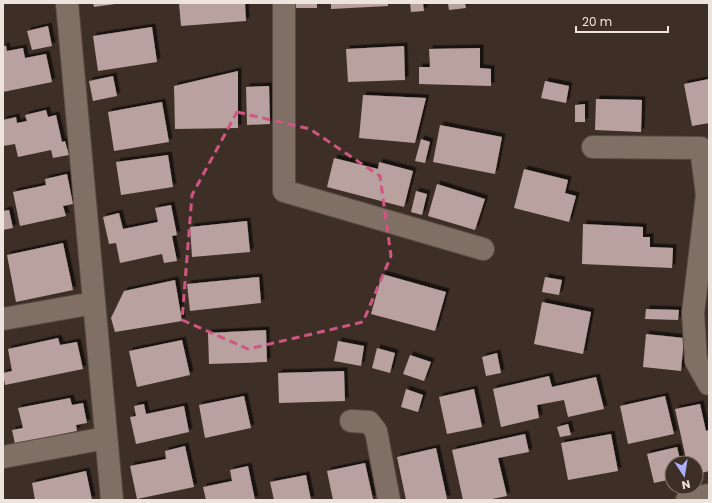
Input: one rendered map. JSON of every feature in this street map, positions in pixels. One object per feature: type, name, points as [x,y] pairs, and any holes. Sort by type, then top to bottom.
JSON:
[{"type":"street","points":[[67,3],[112,500]]},
{"type":"street","points":[[284,3],[284,191],[483,249]]},
{"type":"street","points":[[593,147],[701,148],[707,195],[693,313],[696,361],[709,384]]},
{"type":"street","points":[[3,319],[94,303]]},
{"type":"street","points":[[351,421],[369,422],[376,431],[389,500]]},
{"type":"street","points":[[3,457],[106,438]]},
{"type":"street","points":[[688,500],[709,495]]},
{"type":"highlighted area","points":[[237,112],[310,129],[380,176],[391,256],[363,322],[248,349],[182,320],[192,195]]},
{"type":"building","points":[[93,3],[115,3],[115,4],[94,7]]},
{"type":"building","points":[[179,3],[245,3],[246,21],[181,26]]},
{"type":"building","points":[[294,3],[317,3],[317,8],[294,8]]},
{"type":"building","points":[[331,3],[388,3],[388,6],[331,9]]},
{"type":"building","points":[[410,3],[423,3],[424,11],[411,12]]},
{"type":"building","points":[[448,3],[465,3],[466,8],[449,10]]},
{"type":"building","points":[[48,26],[52,46],[32,50],[27,31]]},
{"type":"building","points":[[152,27],[157,62],[98,71],[93,36]]},
{"type":"building","points":[[3,46],[6,46],[7,51],[23,48],[25,58],[46,54],[52,82],[3,92]]},
{"type":"building","points":[[404,46],[405,80],[348,82],[346,49]]},
{"type":"building","points":[[480,48],[480,68],[491,69],[491,86],[419,84],[419,67],[430,67],[429,49]]},
{"type":"building","points":[[238,71],[238,128],[175,129],[174,86]]},
{"type":"building","points":[[113,76],[117,96],[93,101],[89,81]]},
{"type":"building","points":[[709,79],[709,123],[692,126],[684,84]]},
{"type":"building","points":[[545,81],[569,86],[566,103],[541,98]]},
{"type":"building","points":[[269,86],[270,124],[247,125],[246,87]]},
{"type":"building","points":[[363,95],[426,98],[415,143],[359,138]]},
{"type":"building","points":[[596,99],[642,100],[641,132],[595,130]]},
{"type":"building","points":[[162,102],[169,142],[114,151],[108,112]]},
{"type":"building","points":[[585,104],[585,122],[575,122],[575,105]]},
{"type":"building","points":[[46,110],[48,117],[56,115],[62,142],[65,141],[69,155],[53,158],[51,150],[18,157],[15,144],[3,146],[3,120],[16,117],[17,123],[27,121],[25,115]]},
{"type":"building","points":[[440,125],[502,137],[495,174],[433,162]]},
{"type":"building","points":[[421,139],[430,142],[425,163],[415,161]]},
{"type":"building","points":[[168,155],[173,187],[121,195],[116,162]]},
{"type":"building","points":[[334,158],[378,169],[379,162],[413,171],[404,207],[327,187]]},
{"type":"building","points":[[524,169],[568,180],[565,193],[576,196],[569,222],[514,208]]},
{"type":"building","points":[[67,174],[73,204],[63,206],[66,216],[20,226],[13,192],[46,185],[45,179]]},
{"type":"building","points":[[437,184],[485,199],[475,230],[428,216]]},
{"type":"building","points":[[416,191],[427,194],[422,215],[411,212]]},
{"type":"building","points":[[171,205],[177,235],[172,236],[177,261],[164,263],[162,254],[120,263],[116,243],[109,244],[103,217],[119,213],[123,229],[158,222],[155,208]]},
{"type":"building","points":[[9,210],[13,228],[3,230],[3,211]]},
{"type":"building","points":[[247,221],[250,252],[192,257],[190,227]]},
{"type":"building","points":[[583,224],[643,227],[643,237],[650,237],[650,247],[673,248],[672,268],[582,264]]},
{"type":"building","points":[[63,243],[73,290],[16,302],[7,255]]},
{"type":"building","points":[[382,274],[446,292],[435,331],[371,314]]},
{"type":"building","points":[[259,277],[261,303],[190,311],[187,284]]},
{"type":"building","points":[[545,277],[562,280],[559,295],[542,292]]},
{"type":"building","points":[[175,280],[182,321],[115,332],[111,318],[124,291]]},
{"type":"building","points":[[542,302],[591,312],[583,354],[534,344]]},
{"type":"building","points":[[646,309],[679,310],[678,320],[645,319]]},
{"type":"building","points":[[266,330],[267,362],[209,364],[208,333]]},
{"type":"building","points":[[646,334],[684,338],[681,371],[643,367]]},
{"type":"building","points":[[58,338],[60,345],[77,342],[83,369],[5,385],[3,373],[12,371],[8,349]]},
{"type":"building","points":[[182,340],[190,375],[137,387],[129,351]]},
{"type":"building","points":[[338,341],[364,346],[361,366],[334,361]]},
{"type":"building","points":[[377,348],[395,353],[390,373],[372,368]]},
{"type":"building","points":[[497,353],[501,373],[486,376],[482,357]]},
{"type":"building","points":[[410,355],[431,362],[424,381],[403,374]]},
{"type":"building","points":[[344,371],[345,401],[279,403],[278,373]]},
{"type":"building","points":[[549,376],[552,387],[596,377],[604,409],[568,417],[564,400],[537,405],[539,418],[501,427],[493,389]]},
{"type":"building","points":[[406,389],[423,395],[418,412],[401,407]]},
{"type":"building","points":[[474,389],[482,427],[447,434],[439,397]]},
{"type":"building","points":[[244,396],[251,428],[205,438],[199,405]]},
{"type":"building","points":[[665,396],[674,434],[628,444],[620,406]]},
{"type":"building","points":[[70,398],[72,405],[83,403],[87,423],[76,425],[77,431],[15,444],[12,430],[23,428],[18,408]]},
{"type":"building","points":[[144,404],[146,414],[184,406],[189,432],[136,444],[130,417],[136,416],[134,406]]},
{"type":"building","points":[[700,404],[706,431],[709,430],[709,471],[704,472],[704,455],[685,455],[675,409]]},
{"type":"building","points":[[568,424],[571,435],[560,437],[557,427]]},
{"type":"building","points":[[525,434],[529,452],[498,458],[507,496],[487,500],[463,500],[452,450]]},
{"type":"building","points":[[611,434],[618,471],[568,480],[561,443]]},
{"type":"building","points":[[185,446],[194,487],[137,499],[130,466],[166,459],[165,451]]},
{"type":"building","points":[[677,447],[679,455],[664,455],[664,481],[654,483],[647,454]]},
{"type":"building","points":[[436,448],[447,499],[406,500],[397,457]]},
{"type":"building","points":[[365,463],[373,499],[333,500],[327,471]]},
{"type":"building","points":[[248,466],[255,500],[206,500],[203,487],[232,481],[230,470]]},
{"type":"building","points":[[86,471],[92,500],[35,500],[32,483]]},
{"type":"building","points":[[306,475],[311,500],[274,500],[270,482]]}]
